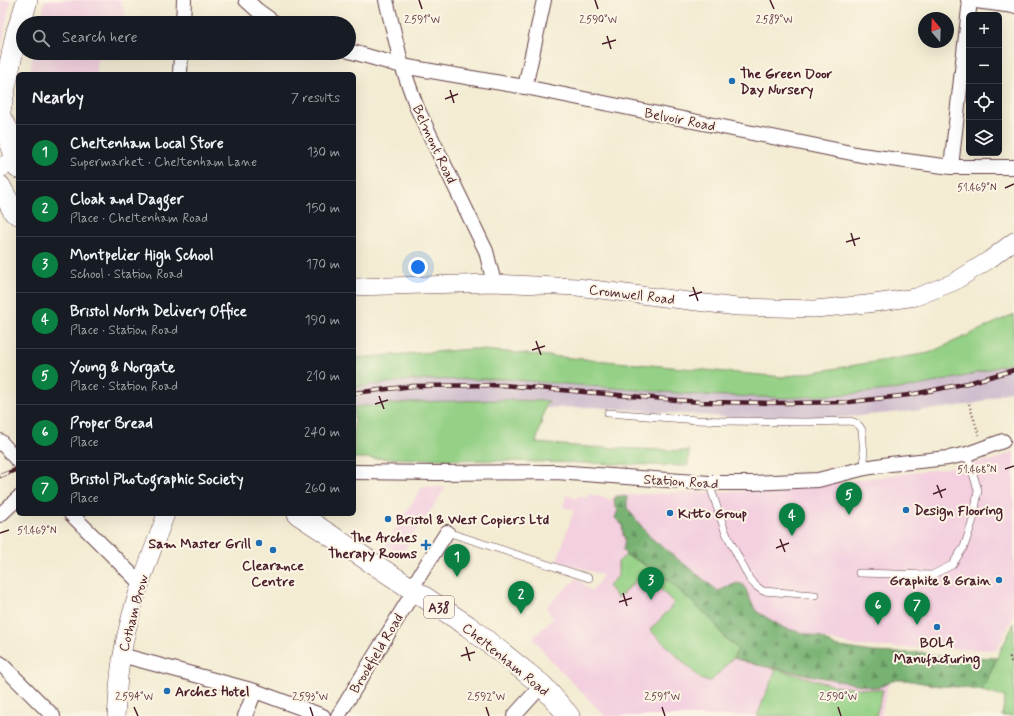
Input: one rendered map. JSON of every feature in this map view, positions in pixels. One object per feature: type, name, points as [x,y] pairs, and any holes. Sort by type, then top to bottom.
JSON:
[{"type":"main road","points":[[22,16],[26,0]]},
{"type":"main road","points":[[0,111],[16,36]]},
{"type":"main road","points":[[0,186],[16,210]]},
{"type":"main road","name":"Cheltenham Road","points":[[301,516],[468,626],[542,685],[569,716]]},
{"type":"street","points":[[183,16],[184,0]]},
{"type":"street","points":[[246,0],[265,16]]},
{"type":"street","name":"Belmont Road","points":[[386,0],[402,66],[417,108],[486,251],[494,283]]},
{"type":"street","points":[[525,87],[544,0]]},
{"type":"street","points":[[951,166],[969,0],[1014,6]]},
{"type":"street","name":"Belvoir Road","points":[[356,53],[402,66],[525,87],[861,155],[951,166],[1014,167]]},
{"type":"street","points":[[180,72],[181,60]]},
{"type":"street","name":"Cromwell Road","points":[[356,287],[494,283],[577,287],[736,307],[815,310],[916,297],[954,282],[989,260],[1014,241]]},
{"type":"street","points":[[0,441],[16,458]]},
{"type":"street","name":"Station Road","points":[[356,472],[556,472],[710,484],[754,483],[818,480],[865,468],[948,458],[967,454],[1003,442]]},
{"type":"street","points":[[0,515],[16,500]]},
{"type":"street","points":[[73,516],[140,583]]},
{"type":"street","name":"Cotham Brow","points":[[116,716],[121,655],[129,622],[140,583],[165,516]]},
{"type":"street","name":"Brookfield Road","points":[[338,716],[447,532]]},
{"type":"street","points":[[121,655],[255,691],[323,716]]},
{"type":"street","points":[[0,663],[53,716]]},
{"type":"street","points":[[514,716],[542,685]]},
{"type":"street","points":[[245,716],[255,691]]},
{"type":"lane","points":[[608,413],[724,421],[856,422],[860,425],[862,430],[865,468]]},
{"type":"lane","points":[[860,573],[932,575],[952,565],[964,547],[974,517],[978,490],[967,454]]},
{"type":"lane","points":[[710,484],[725,531],[750,580],[763,590],[815,595]]},
{"type":"lane","points":[[447,532],[589,578]]},
{"type":"path","points":[[969,404],[983,449]]},
{"type":"path","points":[[1014,656],[1010,657],[1010,660],[1014,662]]},
{"type":"shaded area","points":[[0,0],[11,0],[0,54]]},
{"type":"shaded area","points":[[45,0],[120,0],[125,12],[125,16],[42,16]]},
{"type":"shaded area","points":[[32,60],[97,60],[97,72],[29,72]]},
{"type":"shaded area","points":[[1014,362],[1014,390],[973,404],[936,409],[806,419],[724,417],[594,407],[545,408],[548,401],[504,400],[413,402],[356,407],[356,387],[412,380],[503,379],[700,395],[788,398],[908,388],[966,376]]},
{"type":"shaded area","points":[[1014,451],[1014,615],[997,650],[857,646],[760,624],[760,664],[826,680],[890,675],[881,716],[605,716],[553,663],[533,638],[554,617],[549,614],[550,612],[546,607],[577,578],[592,592],[603,575],[557,561],[574,510],[563,507],[566,495],[577,499],[578,496],[587,498],[588,494],[612,500],[614,495],[737,491],[833,483],[955,467],[997,459]]},
{"type":"shaded area","points":[[423,486],[446,487],[401,555],[385,545]]},
{"type":"green space","points":[[1014,314],[1014,362],[966,376],[908,388],[788,398],[700,395],[503,379],[412,380],[356,387],[356,358],[472,349],[783,377],[929,353]]},
{"type":"green space","points":[[504,400],[549,401],[545,408],[536,443],[589,447],[689,451],[688,466],[356,458],[356,407],[413,402]]},
{"type":"green space","points":[[617,496],[627,497],[627,508],[650,537],[718,591],[737,583],[744,585],[756,611],[784,628],[820,637],[834,646],[872,652],[922,652],[936,656],[997,658],[982,691],[960,687],[939,686],[906,680],[894,680],[878,688],[757,665],[733,658],[738,649],[726,639],[713,621],[669,581],[639,561],[626,555],[623,550],[625,539],[622,525],[615,518],[618,510],[615,506],[614,499]]},
{"type":"green space","points":[[626,555],[639,561],[669,581],[713,621],[726,639],[739,649],[733,658],[711,681],[702,680],[650,630],[674,603],[644,573],[618,598],[608,586],[618,576],[618,562]]},
{"type":"green space","points":[[1014,623],[1014,716],[1002,716],[1005,697],[982,691]]},
{"type":"green space","points":[[776,669],[839,687],[883,690],[876,716],[757,716]]},
{"type":"railway","points":[[356,393],[413,386],[503,385],[700,402],[850,402],[909,395],[968,383],[1014,370]]},
{"type":"railway","points":[[0,476],[16,470]]},
{"type":"place","name":"The Green Door Day Nursery","points":[[732,81]]},
{"type":"place","name":"Design Flooring","points":[[906,510]]},
{"type":"place","name":"Kitto Group","points":[[670,513]]},
{"type":"place","name":"Young & Norgate","points":[[849,515]]},
{"type":"place","name":"Bristol & West Copiers Ltd","points":[[388,519]]},
{"type":"place","name":"Bristol North Delivery Office","points":[[792,536]]},
{"type":"place","name":"Sam Master Grill","points":[[259,543]]},
{"type":"place","name":"The Arches Therapy Rooms","points":[[426,545]]},
{"type":"place","name":"Clearance Centre","points":[[273,550]]},
{"type":"place","name":"Cheltenham Local Store","points":[[457,577]]},
{"type":"place","name":"Graphite & Grain","points":[[999,580]]},
{"type":"place","name":"Montpelier High School","points":[[651,600]]},
{"type":"place","name":"Cloak and Dagger","points":[[521,614]]},
{"type":"place","name":"Proper Bread","points":[[878,625]]},
{"type":"place","name":"Bristol Photographic Society","points":[[917,625]]},
{"type":"place","name":"BOLA Manufacturing","points":[[937,627]]},
{"type":"place","name":"Arches Hotel","points":[[167,691]]}]
